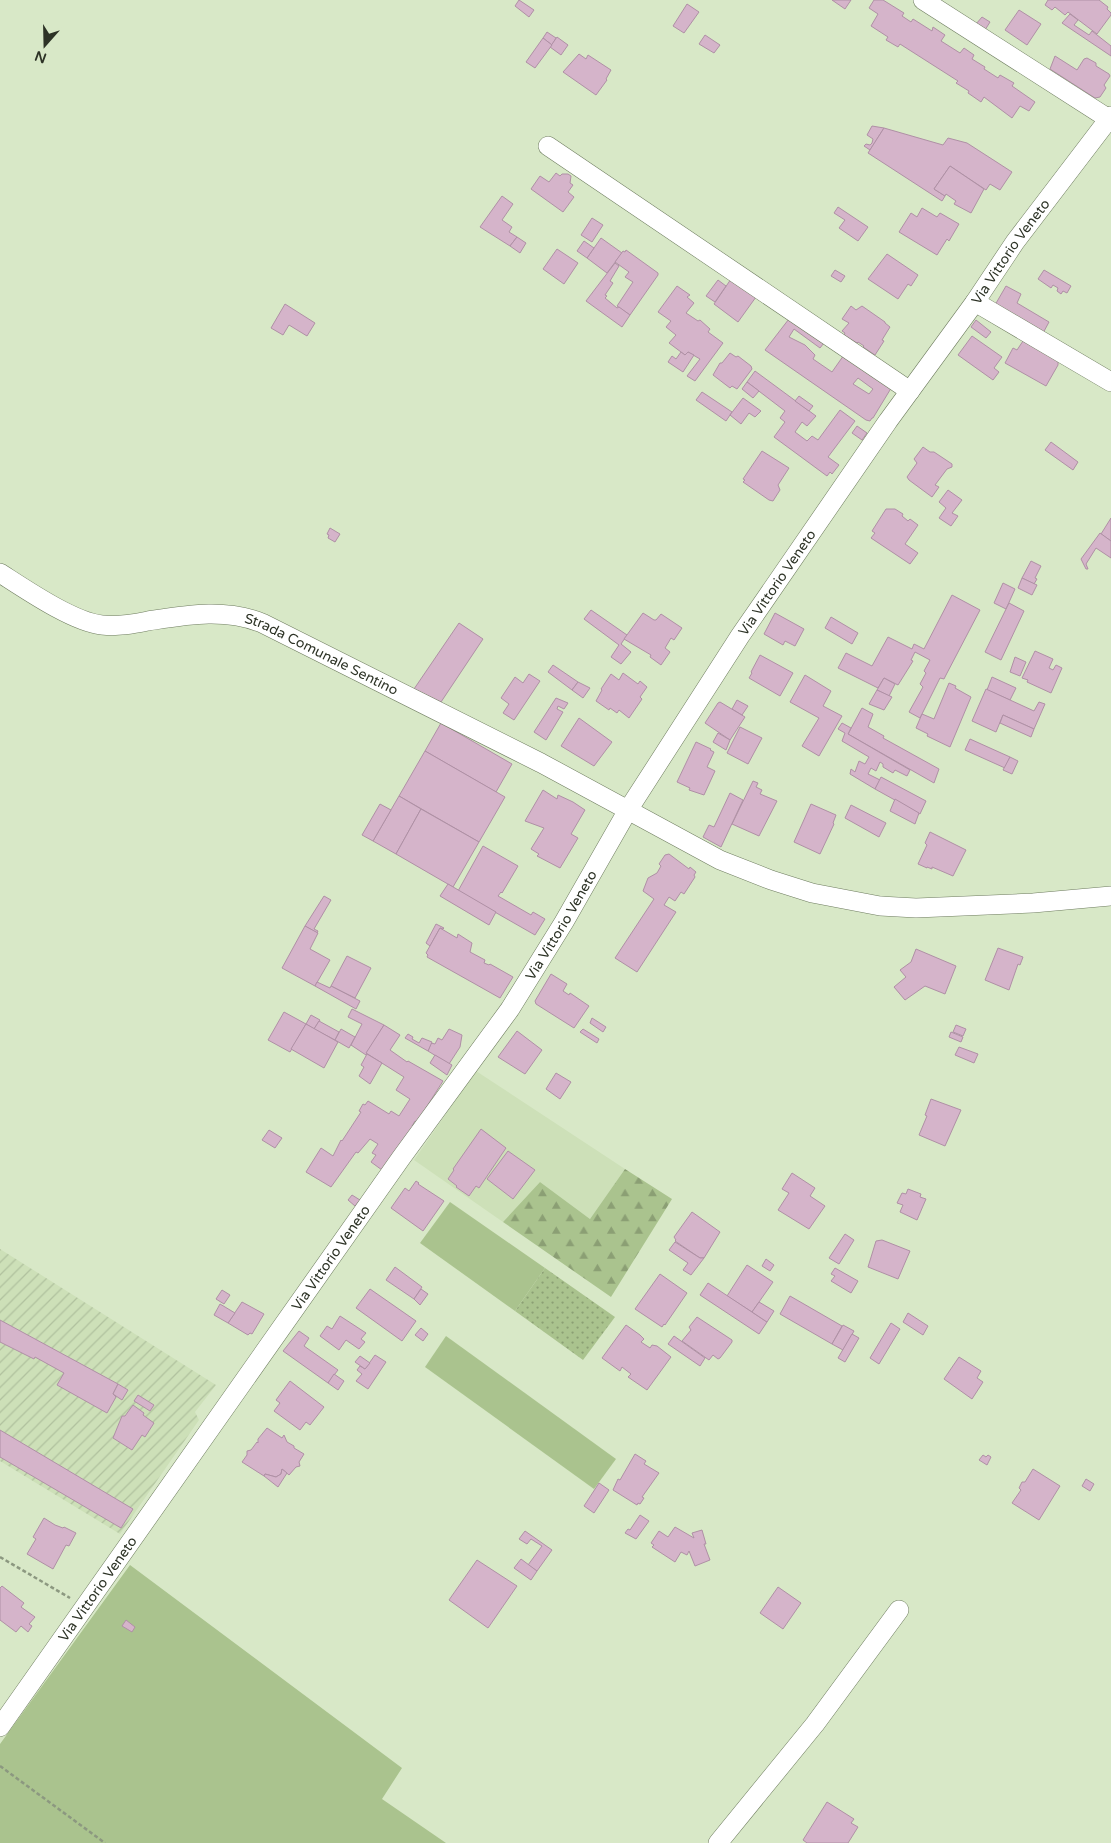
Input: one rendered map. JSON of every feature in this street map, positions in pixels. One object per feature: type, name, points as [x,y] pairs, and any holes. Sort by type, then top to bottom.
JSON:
[{"type":"street","points":[[922,0],[1110,117]]},
{"type":"street","name":"Via Vittorio Veneto","points":[[0,1727],[401,1158],[510,1009],[564,922],[628,810],[740,636],[1015,242],[1110,117]]},
{"type":"street","points":[[548,146],[910,391]]},
{"type":"street","points":[[974,302],[1111,382]]},
{"type":"street","name":"Strada Comunale Sentino","points":[[0,573],[27,591],[74,616],[102,626],[125,625],[197,614],[226,613],[247,617],[533,759],[720,860],[771,880],[812,893],[880,906],[925,908],[1033,903],[1111,896]]},
{"type":"street","points":[[718,1843],[814,1724],[899,1610]]},
{"type":"path","points":[[0,1557],[84,1607]]},
{"type":"path","points":[[0,1766],[105,1843]]},
{"type":"shaded area","points":[[476,1071],[625,1169],[590,1219],[540,1182],[503,1222],[414,1160]]},
{"type":"shaded area","points":[[0,1249],[216,1385],[195,1412],[199,1420],[120,1534],[0,1461]]},
{"type":"green space","points":[[625,1169],[672,1199],[611,1297],[503,1222],[540,1182],[590,1219]]},
{"type":"green space","points":[[450,1202],[545,1268],[515,1311],[420,1243]]},
{"type":"green space","points":[[545,1268],[615,1317],[583,1360],[515,1311]]},
{"type":"green space","points":[[446,1336],[616,1459],[594,1489],[425,1367]]},
{"type":"green space","points":[[130,1565],[402,1768],[382,1799],[446,1843],[0,1843],[0,1744]]},
{"type":"building","points":[[519,0],[534,10],[529,17],[515,6]]},
{"type":"building","points":[[832,0],[851,0],[845,9]]},
{"type":"building","points":[[874,0],[883,0],[904,13],[902,16],[911,22],[913,19],[932,31],[933,27],[945,35],[941,41],[960,53],[964,48],[974,55],[972,59],[985,67],[984,69],[998,78],[1000,75],[1014,83],[1012,86],[1035,102],[1029,111],[1020,106],[1012,118],[984,97],[981,102],[956,83],[958,81],[900,44],[898,47],[886,40],[888,37],[871,26],[878,14],[869,8]]},
{"type":"building","points":[[1048,0],[1099,0],[1108,7],[1107,9],[1111,15],[1097,34],[1068,12],[1065,15],[1055,7],[1052,10],[1045,5]]},
{"type":"building","points":[[687,4],[699,12],[684,33],[673,26]]},
{"type":"building","points":[[1019,10],[1041,24],[1027,45],[1005,30]]},
{"type":"building","points":[[1070,14],[1078,20],[1074,25],[1089,35],[1092,31],[1111,46],[1111,56],[1062,23]]},
{"type":"building","points":[[982,17],[990,22],[985,30],[976,24]]},
{"type":"building","points":[[547,32],[556,38],[552,45],[543,38]]},
{"type":"building","points":[[705,35],[720,45],[714,53],[699,44]]},
{"type":"building","points":[[557,37],[568,45],[561,55],[550,47]]},
{"type":"building","points":[[543,38],[552,45],[535,68],[526,62]]},
{"type":"building","points":[[579,54],[586,59],[588,55],[611,70],[607,80],[596,95],[563,72]]},
{"type":"building","points":[[1055,56],[1077,70],[1084,59],[1087,58],[1109,74],[1110,76],[1104,85],[1106,88],[1100,97],[1095,98],[1050,69]]},
{"type":"building","points":[[872,126],[884,128],[870,150],[864,146],[872,143],[873,139],[867,135]]},
{"type":"building","points":[[884,128],[943,145],[948,138],[967,143],[1012,172],[1000,190],[990,184],[986,190],[950,166],[934,189],[945,196],[942,201],[868,153]]},
{"type":"building","points":[[950,166],[984,189],[971,213],[954,204],[956,201],[946,194],[945,196],[934,189]]},
{"type":"building","points":[[556,173],[560,176],[568,174],[571,176],[570,183],[573,185],[568,192],[574,197],[563,212],[531,189],[540,176],[549,182]]},
{"type":"building","points":[[502,196],[513,204],[502,220],[512,227],[509,232],[517,237],[510,246],[480,227]]},
{"type":"building","points":[[838,207],[868,227],[858,241],[839,228],[845,220],[834,213]]},
{"type":"building","points":[[922,208],[937,217],[940,213],[959,224],[949,241],[947,239],[937,255],[899,232],[911,213],[917,217]]},
{"type":"building","points":[[592,218],[603,225],[592,242],[581,235]]},
{"type":"building","points":[[517,237],[526,243],[520,253],[510,246]]},
{"type":"building","points":[[601,238],[622,253],[607,273],[587,258]]},
{"type":"building","points":[[584,241],[594,248],[587,258],[577,251]]},
{"type":"building","points":[[557,249],[578,263],[564,284],[543,269]]},
{"type":"building","points":[[626,250],[658,273],[630,315],[617,306],[633,282],[625,277],[629,272],[615,262],[623,251],[625,252]]},
{"type":"building","points":[[887,254],[918,275],[911,286],[908,284],[898,299],[868,279]]},
{"type":"building","points":[[615,263],[619,266],[610,281],[613,283],[605,298],[617,308],[619,307],[630,315],[622,327],[586,301]]},
{"type":"building","points":[[835,270],[845,276],[841,282],[831,276]]},
{"type":"building","points":[[1044,270],[1071,286],[1067,293],[1063,291],[1061,294],[1057,291],[1058,288],[1053,285],[1051,288],[1038,279]]},
{"type":"building","points":[[731,279],[756,297],[738,322],[714,304]]},
{"type":"building","points":[[718,280],[726,286],[715,302],[706,296]]},
{"type":"building","points":[[677,286],[690,295],[687,297],[694,303],[686,313],[698,321],[700,320],[710,329],[708,332],[723,343],[695,381],[687,376],[700,359],[688,352],[685,355],[669,343],[676,335],[666,327],[671,321],[658,312]]},
{"type":"building","points":[[1006,286],[1021,294],[1017,303],[1049,322],[1042,335],[995,305]]},
{"type":"building","points":[[285,304],[315,323],[307,336],[289,325],[283,335],[271,328]]},
{"type":"building","points":[[851,306],[856,310],[862,306],[890,327],[875,355],[858,342],[844,335],[845,333],[842,331],[849,323],[842,319]]},
{"type":"building","points":[[792,315],[827,339],[820,348],[794,329],[789,337],[805,345],[815,355],[813,359],[832,372],[846,352],[893,385],[873,418],[870,421],[866,420],[765,350]],"holes":[[[858,378],[873,389],[869,394],[853,384]]]},
{"type":"building","points":[[976,320],[991,332],[986,338],[971,327]]},
{"type":"building","points":[[972,336],[1002,357],[994,368],[999,372],[993,380],[958,355]]},
{"type":"building","points":[[1023,341],[1058,361],[1058,365],[1046,386],[1005,363],[1013,348],[1017,350]]},
{"type":"building","points":[[681,352],[685,355],[688,352],[694,355],[683,372],[668,362],[672,356],[676,359]]},
{"type":"building","points":[[730,353],[736,357],[738,356],[751,366],[752,369],[737,389],[732,386],[730,388],[713,375],[720,363]]},
{"type":"building","points":[[755,371],[816,416],[807,426],[802,422],[795,432],[807,441],[812,436],[818,440],[840,410],[855,421],[828,457],[839,465],[832,474],[830,472],[827,476],[774,437],[785,422],[780,418],[785,411],[747,382]]},
{"type":"building","points":[[747,382],[759,391],[753,398],[742,389]]},
{"type":"building","points":[[702,392],[732,412],[726,421],[696,400]]},
{"type":"building","points":[[799,396],[813,406],[809,411],[795,401]]},
{"type":"building","points":[[743,398],[761,411],[755,417],[749,413],[741,424],[730,415]]},
{"type":"building","points":[[857,426],[867,433],[862,440],[852,433]]},
{"type":"building","points":[[1051,442],[1078,462],[1073,470],[1045,450]]},
{"type":"building","points":[[923,447],[952,464],[952,467],[947,469],[935,485],[939,487],[932,497],[907,477],[917,463],[914,459]]},
{"type":"building","points":[[762,451],[789,468],[778,485],[780,490],[773,501],[743,482],[745,480],[743,479]]},
{"type":"building","points":[[948,490],[962,500],[952,513],[958,516],[951,526],[939,518],[946,508],[939,502]]},
{"type":"building","points":[[886,509],[895,509],[903,514],[902,516],[908,521],[910,519],[918,525],[905,544],[918,553],[910,564],[871,538],[875,533],[872,531]]},
{"type":"building","points":[[1111,518],[1111,541],[1101,534]]},
{"type":"building","points":[[330,528],[340,534],[335,542],[328,538],[329,535],[327,534]]},
{"type":"building","points":[[1100,533],[1111,541],[1111,558],[1096,548],[1086,564],[1088,569],[1086,569],[1081,559]]},
{"type":"building","points":[[1031,561],[1041,566],[1034,584],[1022,578]]},
{"type":"building","points":[[1022,578],[1037,585],[1032,595],[1018,588]]},
{"type":"building","points":[[1003,583],[1015,589],[1006,609],[994,603]]},
{"type":"building","points":[[952,595],[980,610],[944,679],[940,678],[920,718],[909,712],[923,687],[920,684],[930,660],[915,652],[911,660],[913,661],[898,685],[884,678],[878,688],[838,668],[846,653],[872,666],[888,637],[912,649],[914,644],[924,649]]},
{"type":"building","points":[[1009,603],[1024,611],[1001,660],[985,652]]},
{"type":"building","points":[[591,610],[627,635],[621,644],[631,652],[621,664],[611,657],[619,645],[584,619]]},
{"type":"building","points":[[643,613],[654,620],[661,614],[682,628],[674,640],[671,638],[665,648],[670,652],[661,665],[650,657],[651,655],[624,639]]},
{"type":"building","points":[[775,613],[804,629],[795,646],[785,641],[783,645],[764,634]]},
{"type":"building","points":[[831,617],[858,633],[852,644],[825,628]]},
{"type":"building","points":[[459,623],[483,639],[441,702],[414,689]]},
{"type":"building","points":[[1035,651],[1053,659],[1049,668],[1053,670],[1056,665],[1062,668],[1051,693],[1022,678]]},
{"type":"building","points":[[760,655],[793,673],[780,696],[749,678]]},
{"type":"building","points":[[1015,657],[1026,662],[1020,676],[1010,672]]},
{"type":"building","points":[[553,665],[578,682],[572,690],[548,672]]},
{"type":"building","points":[[623,673],[638,684],[640,681],[647,687],[640,697],[642,699],[629,718],[619,710],[617,713],[610,708],[609,710],[596,701],[611,674],[619,680]]},
{"type":"building","points":[[529,674],[540,681],[514,720],[503,713],[509,704],[501,698],[515,677],[523,683]]},
{"type":"building","points":[[805,675],[831,691],[823,706],[842,716],[819,756],[802,746],[819,718],[790,702]]},
{"type":"building","points":[[992,677],[1016,688],[1010,700],[987,690]]},
{"type":"building","points":[[884,678],[895,684],[889,696],[877,690]]},
{"type":"building","points":[[578,682],[590,688],[583,698],[572,690]]},
{"type":"building","points":[[949,683],[971,697],[950,747],[927,736],[928,734],[916,728],[922,714],[934,719]]},
{"type":"building","points":[[986,689],[1034,711],[1039,702],[1045,704],[1034,729],[1003,715],[996,732],[972,721]]},
{"type":"building","points":[[877,690],[892,697],[884,710],[869,704]]},
{"type":"building","points":[[556,698],[568,703],[564,709],[558,706],[557,709],[563,712],[546,740],[534,732]]},
{"type":"building","points":[[737,700],[748,706],[742,715],[732,709]]},
{"type":"building","points":[[720,702],[745,717],[730,740],[705,723]]},
{"type":"building","points":[[862,708],[873,714],[868,727],[884,736],[883,738],[939,769],[934,783],[848,734]]},
{"type":"building","points":[[1003,715],[1034,729],[1031,737],[1000,723]]},
{"type":"building","points":[[579,718],[612,742],[594,766],[561,746]]},
{"type":"building","points":[[441,723],[512,764],[496,792],[425,751]]},
{"type":"building","points":[[842,723],[851,728],[848,734],[910,770],[907,776],[895,770],[893,773],[883,767],[883,764],[880,762],[876,771],[871,768],[868,774],[880,780],[875,789],[850,774],[851,769],[855,772],[859,761],[865,764],[869,757],[842,741],[845,733],[838,729]]},
{"type":"building","points":[[740,727],[762,738],[748,764],[727,753]]},
{"type":"building","points":[[718,733],[730,740],[726,750],[713,742]]},
{"type":"building","points":[[970,739],[1010,757],[1005,768],[965,750]]},
{"type":"building","points":[[696,742],[714,752],[707,767],[715,771],[704,795],[689,790],[690,788],[677,782]]},
{"type":"building","points":[[425,751],[505,797],[479,842],[399,796]]},
{"type":"building","points":[[1010,757],[1018,761],[1012,774],[1003,770]]},
{"type":"building","points":[[881,777],[926,801],[920,814],[875,789]]},
{"type":"building","points":[[753,781],[758,783],[756,787],[762,790],[760,794],[777,801],[759,836],[732,824]]},
{"type":"building","points":[[543,790],[557,799],[558,795],[585,810],[571,834],[578,838],[560,868],[537,856],[539,854],[531,849],[544,828],[525,821]]},
{"type":"building","points":[[730,793],[743,800],[721,847],[703,837],[709,825],[714,827]]},
{"type":"building","points":[[399,796],[421,809],[396,854],[373,841]]},
{"type":"building","points":[[895,799],[919,813],[915,824],[890,811]]},
{"type":"building","points":[[380,804],[391,810],[373,841],[362,835]]},
{"type":"building","points":[[811,804],[836,815],[834,824],[820,854],[794,842]]},
{"type":"building","points":[[851,805],[886,823],[879,837],[845,818]]},
{"type":"building","points":[[421,809],[479,842],[453,887],[396,854]]},
{"type":"building","points":[[930,832],[966,850],[953,876],[932,867],[932,869],[927,868],[918,864],[927,845],[925,843]]},
{"type":"building","points":[[483,846],[518,866],[502,893],[498,896],[531,915],[533,912],[545,919],[535,935],[458,891]]},
{"type":"building","points":[[669,854],[696,872],[695,877],[684,894],[681,892],[675,901],[669,897],[664,905],[676,912],[637,972],[615,958],[654,899],[643,891],[648,878],[657,873],[661,866],[659,864],[665,855]]},
{"type":"building","points":[[448,884],[496,912],[489,925],[440,896]]},
{"type":"building","points":[[324,896],[331,900],[314,929],[318,931],[317,933],[305,926]]},
{"type":"building","points":[[436,924],[444,928],[440,928],[430,946],[426,943]]},
{"type":"building","points":[[305,926],[318,933],[310,949],[330,960],[315,986],[282,968]]},
{"type":"building","points":[[440,928],[457,938],[458,934],[472,943],[470,952],[485,960],[484,963],[490,964],[513,977],[500,998],[427,957],[426,953]]},
{"type":"building","points":[[998,948],[1023,957],[1020,965],[1018,964],[1009,990],[985,980]]},
{"type":"building","points":[[916,949],[956,966],[945,994],[925,986],[905,1000],[894,987],[906,977],[900,970],[911,962]]},
{"type":"building","points":[[347,956],[371,968],[355,998],[331,986]]},
{"type":"building","points":[[551,974],[567,984],[563,991],[569,995],[570,993],[589,1006],[574,1028],[536,1004],[535,1001]]},
{"type":"building","points":[[317,982],[330,988],[331,986],[360,1001],[356,1009],[315,986]]},
{"type":"building","points":[[352,1009],[384,1025],[366,1055],[351,1045],[362,1024],[348,1017]]},
{"type":"building","points":[[284,1012],[306,1024],[290,1052],[268,1040]]},
{"type":"building","points":[[311,1015],[320,1020],[314,1029],[306,1024]]},
{"type":"building","points":[[592,1018],[606,1027],[603,1032],[590,1023]]},
{"type":"building","points":[[319,1021],[339,1032],[335,1040],[314,1029]]},
{"type":"building","points":[[306,1024],[338,1042],[324,1068],[291,1049]]},
{"type":"building","points":[[384,1025],[400,1035],[390,1050],[407,1062],[443,1081],[417,1122],[415,1121],[412,1126],[414,1127],[382,1170],[371,1162],[376,1155],[372,1153],[378,1144],[370,1139],[358,1153],[356,1152],[331,1187],[306,1172],[321,1148],[333,1156],[341,1140],[361,1112],[359,1111],[363,1104],[365,1105],[368,1101],[389,1114],[391,1111],[399,1116],[410,1099],[396,1090],[404,1077],[366,1053]]},
{"type":"building","points":[[956,1025],[966,1029],[963,1036],[953,1032]]},
{"type":"building","points":[[341,1029],[355,1037],[349,1048],[335,1040]]},
{"type":"building","points":[[449,1029],[462,1035],[460,1047],[449,1064],[428,1051],[431,1043],[435,1044],[438,1038],[442,1040]]},
{"type":"building","points":[[583,1029],[599,1039],[597,1043],[580,1032]]},
{"type":"building","points":[[517,1031],[542,1050],[525,1074],[498,1057]]},
{"type":"building","points":[[951,1032],[963,1037],[961,1042],[949,1037]]},
{"type":"building","points":[[408,1034],[419,1043],[422,1038],[432,1042],[428,1051],[405,1038]]},
{"type":"building","points":[[959,1047],[978,1054],[974,1063],[955,1055]]},
{"type":"building","points":[[367,1054],[382,1063],[370,1084],[359,1076],[364,1067],[361,1065]]},
{"type":"building","points":[[435,1055],[452,1065],[447,1075],[430,1063]]},
{"type":"building","points":[[556,1073],[571,1082],[560,1099],[546,1089]]},
{"type":"building","points":[[931,1099],[961,1110],[945,1146],[919,1135],[927,1116],[925,1115]]},
{"type":"building","points":[[481,1129],[506,1148],[479,1188],[476,1186],[469,1196],[448,1179]]},
{"type":"building","points":[[269,1130],[282,1138],[275,1148],[262,1140]]},
{"type":"building","points":[[508,1151],[535,1170],[513,1199],[487,1179]]},
{"type":"building","points":[[792,1173],[815,1188],[810,1196],[825,1206],[809,1229],[778,1210],[789,1193],[782,1189]]},
{"type":"building","points":[[416,1181],[444,1201],[423,1231],[391,1208],[405,1188],[409,1191]]},
{"type":"building","points":[[908,1189],[921,1194],[920,1197],[926,1199],[917,1220],[900,1212],[903,1205],[897,1203],[902,1193],[906,1194]]},
{"type":"building","points":[[352,1195],[360,1200],[355,1206],[348,1200]]},
{"type":"building","points":[[692,1212],[720,1232],[704,1258],[700,1258],[675,1241],[674,1237]]},
{"type":"building","points":[[845,1234],[854,1240],[839,1264],[829,1258]]},
{"type":"building","points":[[882,1240],[910,1251],[898,1279],[868,1267],[876,1241]]},
{"type":"building","points":[[675,1242],[700,1258],[704,1258],[691,1275],[683,1270],[688,1263],[669,1250]]},
{"type":"building","points":[[766,1259],[774,1265],[770,1271],[762,1266]]},
{"type":"building","points":[[747,1265],[773,1282],[752,1312],[727,1296]]},
{"type":"building","points":[[395,1267],[422,1287],[414,1299],[386,1280]]},
{"type":"building","points":[[835,1268],[858,1281],[851,1293],[831,1281],[835,1276],[831,1274]]},
{"type":"building","points":[[660,1274],[687,1293],[662,1327],[635,1309]]},
{"type":"building","points":[[708,1283],[767,1322],[759,1334],[700,1295]]},
{"type":"building","points":[[370,1289],[416,1321],[402,1341],[356,1308]]},
{"type":"building","points":[[421,1289],[428,1294],[420,1305],[414,1299]]},
{"type":"building","points":[[222,1290],[230,1295],[224,1304],[216,1299]]},
{"type":"building","points":[[790,1296],[842,1326],[832,1344],[780,1314]]},
{"type":"building","points":[[242,1302],[264,1314],[252,1334],[248,1335],[228,1323]]},
{"type":"building","points":[[759,1302],[774,1311],[767,1322],[752,1312]]},
{"type":"building","points":[[220,1304],[235,1313],[228,1323],[214,1315]]},
{"type":"building","points":[[908,1313],[928,1326],[923,1335],[903,1322]]},
{"type":"building","points":[[340,1316],[366,1333],[361,1339],[365,1342],[359,1349],[346,1340],[339,1350],[320,1336],[327,1326],[332,1329]]},
{"type":"building","points":[[697,1317],[732,1340],[720,1358],[718,1359],[713,1355],[709,1360],[682,1341],[691,1330],[689,1327]]},
{"type":"building","points":[[0,1320],[118,1384],[113,1394],[116,1397],[107,1413],[57,1385],[64,1373],[35,1357],[34,1359],[0,1342]]},
{"type":"building","points":[[891,1323],[900,1329],[879,1364],[870,1358]]},
{"type":"building","points":[[626,1325],[644,1339],[641,1342],[650,1348],[652,1345],[657,1346],[671,1357],[647,1390],[628,1377],[631,1374],[622,1367],[620,1371],[602,1358]]},
{"type":"building","points":[[843,1325],[854,1331],[843,1350],[832,1344]]},
{"type":"building","points":[[421,1328],[428,1334],[423,1341],[415,1335]]},
{"type":"building","points":[[299,1331],[309,1338],[304,1346],[338,1370],[328,1383],[283,1351]]},
{"type":"building","points":[[852,1334],[859,1338],[845,1362],[838,1358]]},
{"type":"building","points":[[674,1336],[705,1358],[700,1366],[668,1344]]},
{"type":"building","points":[[375,1355],[386,1362],[368,1389],[356,1381],[362,1374],[357,1370],[360,1366],[365,1369]]},
{"type":"building","points":[[360,1356],[370,1363],[365,1369],[355,1362]]},
{"type":"building","points":[[959,1357],[981,1371],[977,1378],[983,1382],[972,1399],[944,1379]]},
{"type":"building","points":[[334,1374],[344,1381],[338,1390],[328,1383]]},
{"type":"building","points":[[290,1381],[324,1407],[310,1425],[306,1422],[300,1430],[274,1411],[280,1403],[276,1400]]},
{"type":"building","points":[[118,1384],[128,1390],[122,1400],[113,1394]]},
{"type":"building","points":[[138,1395],[154,1405],[150,1411],[134,1401]]},
{"type":"building","points":[[133,1405],[154,1423],[145,1437],[142,1435],[132,1450],[113,1438],[122,1416],[125,1416]]},
{"type":"building","points":[[267,1428],[282,1438],[284,1435],[287,1442],[304,1454],[299,1462],[300,1466],[296,1467],[289,1475],[282,1469],[281,1474],[276,1477],[265,1474],[264,1476],[242,1462],[247,1455],[247,1451],[251,1450],[258,1443],[258,1439]]},
{"type":"building","points":[[0,1430],[133,1509],[121,1528],[0,1457]]},
{"type":"building","points":[[635,1454],[646,1461],[644,1464],[659,1473],[642,1497],[644,1498],[640,1504],[638,1503],[637,1505],[613,1490]]},
{"type":"building","points":[[983,1455],[991,1457],[987,1465],[979,1460]]},
{"type":"building","points":[[282,1469],[287,1473],[278,1487],[264,1476],[265,1474],[276,1477],[281,1474]]},
{"type":"building","points":[[1033,1469],[1060,1486],[1039,1520],[1012,1503],[1021,1490],[1019,1488],[1022,1482],[1025,1482]]},
{"type":"building","points":[[1086,1479],[1094,1484],[1090,1491],[1082,1486]]},
{"type":"building","points":[[599,1483],[609,1490],[594,1513],[584,1506]]},
{"type":"building","points":[[640,1515],[649,1521],[636,1539],[625,1533],[628,1529],[630,1530]]},
{"type":"building","points":[[44,1518],[55,1525],[76,1533],[69,1546],[66,1545],[53,1569],[27,1554],[36,1539],[33,1537]]},
{"type":"building","points":[[675,1527],[694,1538],[692,1533],[702,1530],[706,1544],[704,1544],[710,1560],[695,1566],[689,1551],[687,1555],[681,1552],[675,1562],[652,1547],[654,1545],[651,1543],[659,1531],[668,1537]]},
{"type":"building","points":[[525,1531],[552,1550],[537,1571],[528,1565],[542,1546],[531,1539],[527,1544],[519,1539]]},
{"type":"building","points":[[521,1559],[537,1571],[531,1580],[514,1568]]},
{"type":"building","points":[[477,1560],[517,1586],[488,1628],[449,1600]]},
{"type":"building","points":[[2,1586],[24,1603],[21,1607],[35,1617],[29,1624],[32,1626],[28,1632],[21,1626],[16,1632],[0,1620],[0,1588]]},
{"type":"building","points":[[778,1587],[801,1603],[783,1629],[760,1613]]},
{"type":"building","points":[[126,1620],[135,1627],[132,1632],[122,1626]]},
{"type":"building","points":[[827,1802],[854,1819],[851,1823],[858,1827],[848,1843],[807,1843],[803,1840]]}]
